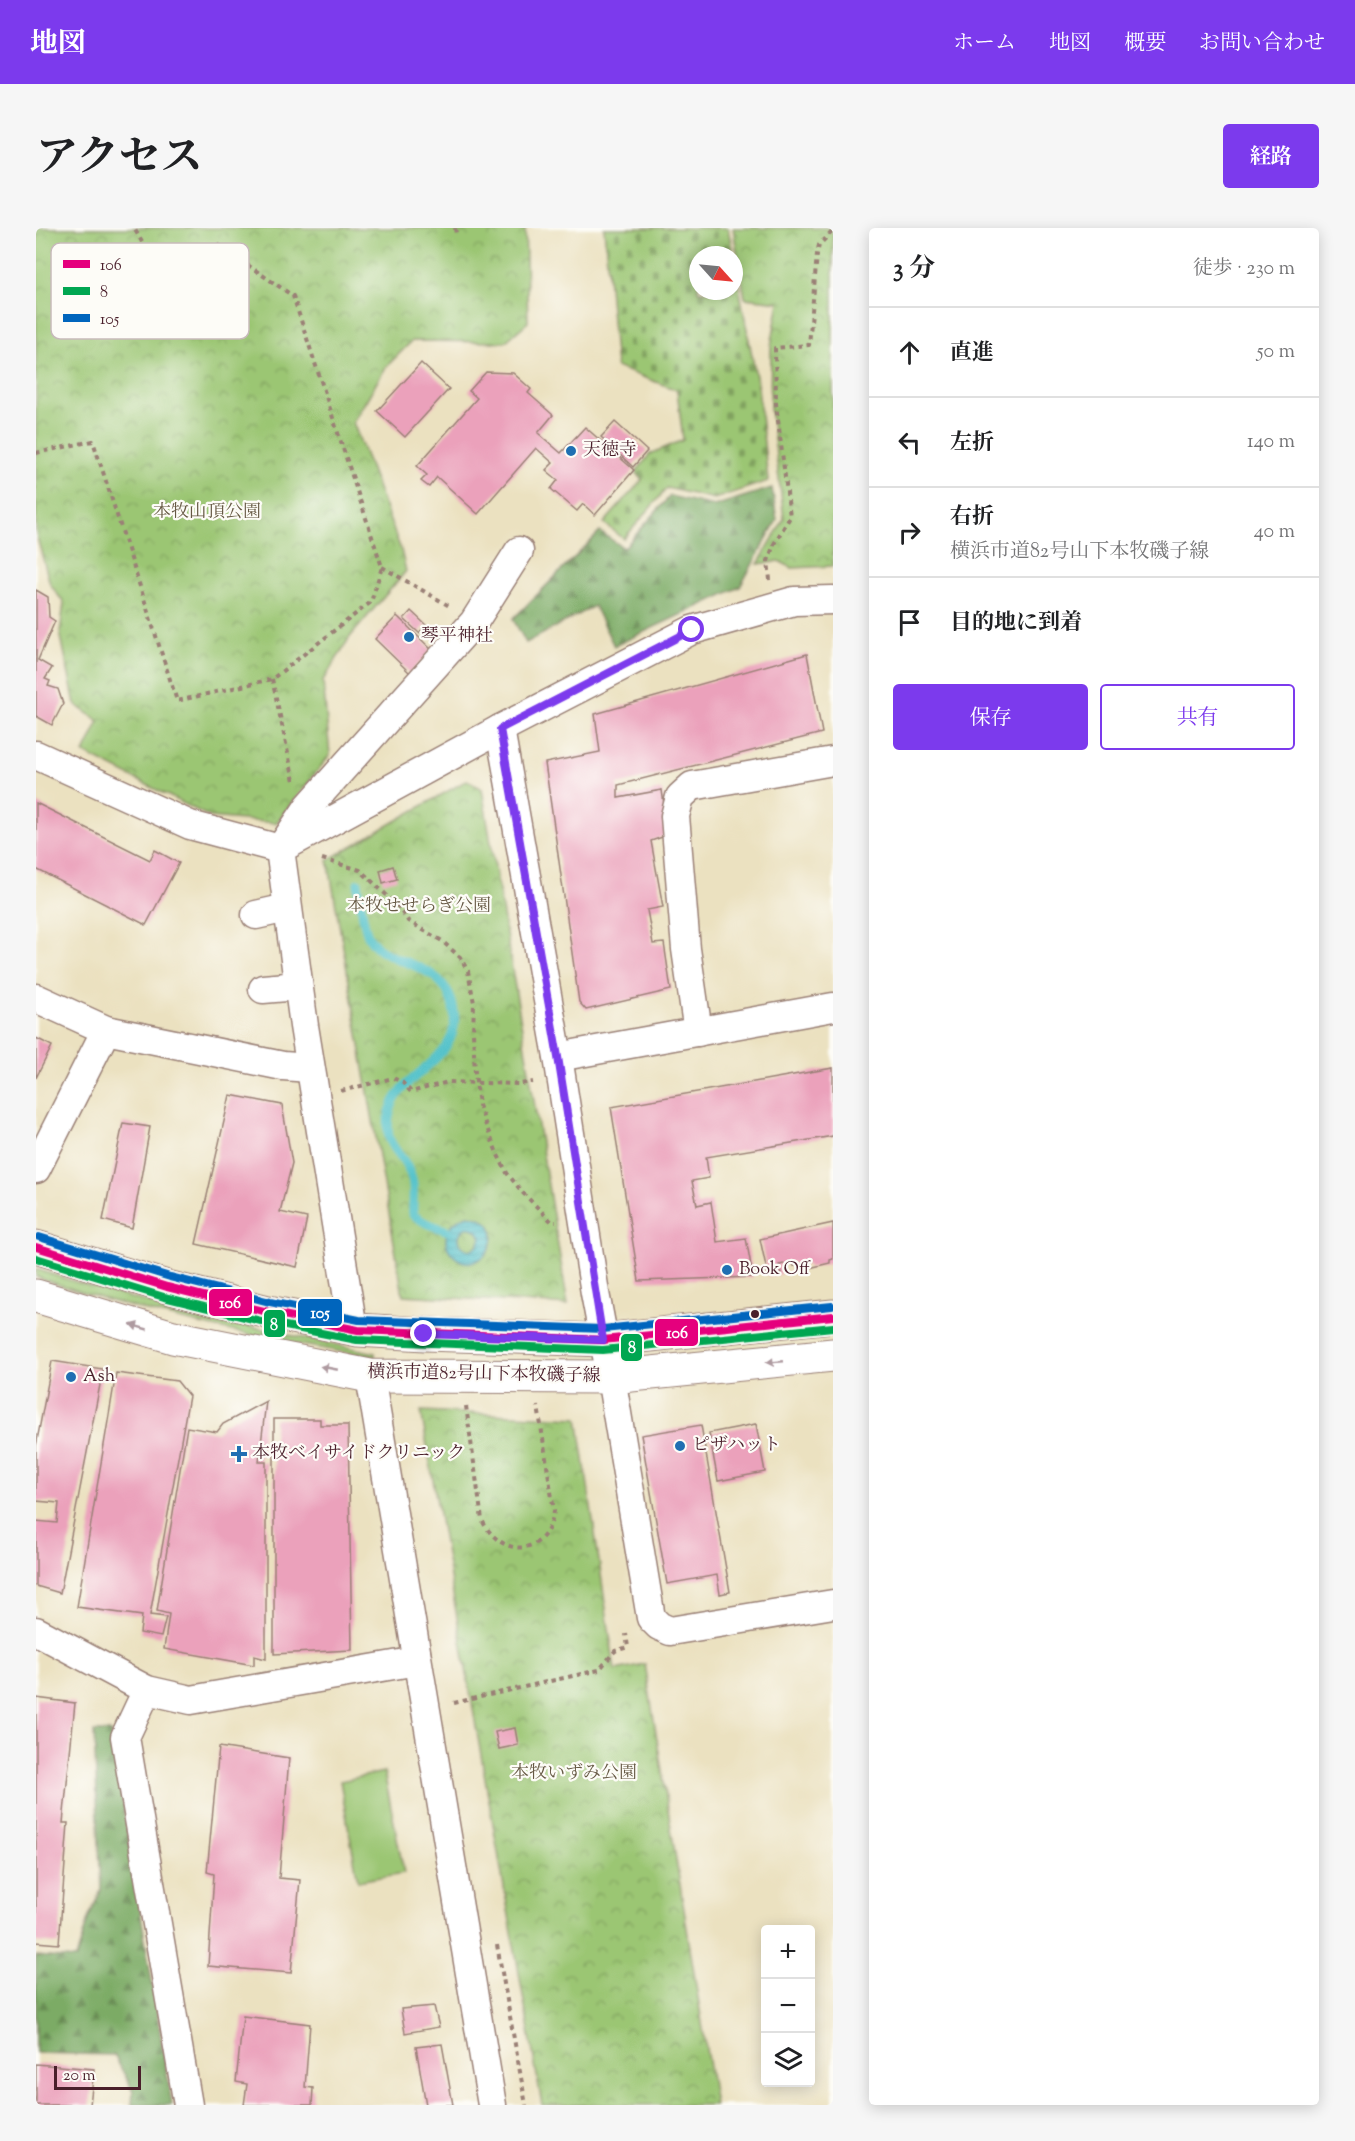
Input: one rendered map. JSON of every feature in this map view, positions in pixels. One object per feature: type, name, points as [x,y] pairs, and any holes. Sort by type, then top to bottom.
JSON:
[{"type":"main road","name":"横浜市道82号山下本牧磯子線","points":[[36,1247],[167,1287],[268,1312],[353,1329],[424,1334],[603,1340],[833,1316]]},
{"type":"main road","name":"横浜市道82号山下本牧磯子線","points":[[36,1296],[173,1337],[370,1376],[611,1377],[833,1355]]},
{"type":"street","points":[[353,1329],[310,1068],[280,849],[309,806],[474,622],[519,551]]},
{"type":"street","points":[[36,755],[190,825],[280,849],[500,729],[692,630],[794,601],[833,600]]},
{"type":"street","points":[[500,729],[558,1057],[603,1340],[651,1618],[659,1626],[670,1631],[833,1604]]},
{"type":"street","points":[[698,1032],[686,949],[675,816],[680,797],[692,786],[833,761]]},
{"type":"street","points":[[256,915],[287,908]]},
{"type":"street","points":[[263,989],[298,986]]},
{"type":"street","points":[[36,998],[106,1030],[283,1066],[310,1068]]},
{"type":"street","points":[[558,1057],[833,1008]]},
{"type":"street","points":[[36,1169],[106,1030]]},
{"type":"street","points":[[370,1376],[492,2105]]},
{"type":"street","points":[[36,1631],[147,1690],[191,1700],[417,1661]]},
{"type":"street","points":[[147,1690],[125,1737],[188,2105]]},
{"type":"path","points":[[134,228],[142,243]]},
{"type":"path","points":[[455,228],[456,234]]},
{"type":"path","points":[[768,561],[774,544],[790,517],[776,404],[775,348],[809,345],[817,254],[819,245],[833,231]]},
{"type":"path","points":[[36,453],[93,441],[177,701],[272,679],[371,602],[382,567],[293,296],[249,266]]},
{"type":"path","points":[[382,567],[474,622]]},
{"type":"path","points":[[272,679],[294,783]]},
{"type":"path","points":[[321,859],[360,870],[396,904],[408,921],[442,940],[460,957],[468,971],[474,1004],[476,1082],[479,1105],[485,1124],[507,1173],[523,1193],[552,1222],[563,1221]]},
{"type":"path","points":[[341,1091],[393,1078],[402,1082],[411,1092],[448,1082],[539,1081]]},
{"type":"path","points":[[466,1403],[482,1520],[488,1532],[497,1541],[509,1547],[522,1547],[535,1543],[546,1534],[552,1523],[554,1511],[537,1406],[549,1406]]},
{"type":"path","points":[[453,1693],[454,1703],[599,1670],[615,1651],[628,1647],[625,1623]]},
{"type":"green space","name":"本牧山頂公園","points":[[36,228],[525,228],[528,322],[505,342],[412,341],[386,367],[353,422],[401,550],[406,571],[350,637],[323,681],[330,755],[276,823],[210,817],[84,753],[99,721],[75,704],[60,632],[64,603],[50,584],[36,534]]},
{"type":"green space","points":[[604,228],[728,228],[731,246],[689,246],[689,300],[741,300],[758,387],[768,481],[714,499],[667,488],[624,539],[604,523],[642,480],[636,472],[650,454],[683,440],[677,390],[616,367]]},
{"type":"green space","points":[[733,228],[833,228],[833,566],[792,568],[779,561],[758,564],[784,519],[770,408],[771,346],[779,302],[745,298],[743,246],[736,246]]},
{"type":"green space","points":[[772,488],[777,520],[740,587],[614,646],[594,606],[526,643],[513,619],[600,532],[624,548],[670,496],[714,506]]},
{"type":"green space","name":"本牧せせらぎ公園","points":[[467,780],[482,789],[568,1305],[403,1295],[328,860]]},
{"type":"green space","points":[[36,1269],[162,1306],[375,1353],[375,1357],[246,1334],[161,1315],[36,1277]]},
{"type":"green space","name":"本牧いずみ公園","points":[[421,1411],[578,1418],[615,1670],[645,1664],[715,2105],[542,2105]]},
{"type":"green space","points":[[94,1732],[111,1732],[172,2105],[132,2105],[133,2091],[114,2055],[36,2053],[36,1956],[76,1959],[88,1919],[101,1890]]},
{"type":"green space","points":[[384,1772],[404,1873],[358,1881],[340,1781]]},
{"type":"water","points":[[468,1215],[483,1220],[491,1228],[493,1238],[490,1248],[483,1257],[473,1262],[463,1261],[452,1254],[446,1242],[448,1230],[462,1217]],"holes":[[[465,1228],[473,1228],[481,1238],[478,1246],[470,1250],[461,1245],[459,1241],[459,1235]]]},
{"type":"building","points":[[421,363],[449,389],[405,437],[377,411]]},
{"type":"building","points":[[486,372],[513,373],[531,389],[528,393],[553,415],[538,433],[561,453],[585,427],[634,470],[595,515],[583,504],[577,511],[551,489],[558,480],[546,470],[553,463],[536,448],[478,514],[437,477],[429,487],[421,481],[427,475],[417,466],[477,398],[469,391]]},
{"type":"building","points":[[615,422],[647,451],[633,467],[601,437]]},
{"type":"building","points":[[36,590],[48,597],[49,617],[55,621],[38,660],[52,668],[45,679],[50,681],[48,686],[58,689],[63,704],[52,725],[36,716]]},
{"type":"building","points":[[411,611],[426,625],[419,633],[404,619]]},
{"type":"building","points":[[397,616],[432,650],[410,673],[375,639]]},
{"type":"building","points":[[807,654],[822,733],[618,785],[618,798],[662,790],[668,835],[651,841],[663,907],[647,910],[653,944],[664,943],[671,990],[586,1010],[579,1002],[545,763],[600,752],[595,714]]},
{"type":"building","points":[[36,803],[150,860],[155,850],[179,863],[146,925],[36,869]]},
{"type":"building","points":[[393,866],[397,879],[383,883],[380,870]]},
{"type":"building","points":[[36,1038],[52,1046],[36,1078]]},
{"type":"building","points":[[833,1068],[833,1136],[706,1157],[709,1178],[692,1181],[697,1205],[711,1202],[717,1242],[746,1238],[753,1277],[639,1281],[611,1107]]},
{"type":"building","points":[[230,1095],[282,1105],[292,1163],[280,1212],[307,1218],[297,1267],[196,1244]]},
{"type":"building","points":[[123,1123],[150,1127],[132,1228],[103,1220]]},
{"type":"building","points":[[833,1223],[833,1259],[830,1263],[809,1268],[807,1263],[794,1266],[793,1262],[779,1265],[781,1274],[768,1276],[760,1239]]},
{"type":"building","points":[[52,1361],[103,1369],[60,1593],[36,1586],[36,1521],[57,1523],[59,1503],[36,1501],[36,1446]]},
{"type":"building","points":[[116,1373],[177,1381],[189,1396],[150,1615],[166,1617],[161,1637],[140,1633],[142,1616],[77,1607]]},
{"type":"building","points":[[266,1401],[259,1462],[266,1462],[266,1659],[254,1656],[254,1665],[164,1649],[169,1614],[157,1611],[187,1427],[217,1432],[223,1424]]},
{"type":"building","points":[[274,1419],[320,1419],[320,1425],[348,1425],[352,1650],[274,1654]]},
{"type":"building","points":[[756,1424],[765,1472],[718,1481],[709,1433]]},
{"type":"building","points":[[701,1425],[730,1592],[720,1594],[717,1575],[667,1584],[641,1435]]},
{"type":"building","points":[[36,1698],[75,1703],[63,1823],[68,1823],[59,1944],[36,1942]]},
{"type":"building","points":[[515,1728],[518,1745],[499,1749],[495,1732]]},
{"type":"building","points":[[219,1747],[289,1758],[279,1878],[300,1880],[291,1973],[208,1966],[214,1874],[207,1872]]},
{"type":"building","points":[[434,2006],[439,2027],[405,2033],[401,2009]]},
{"type":"building","points":[[243,2016],[310,2024],[305,2087],[313,2088],[312,2105],[244,2105],[247,2084],[236,2082]]},
{"type":"building","points":[[442,2044],[453,2105],[426,2105],[416,2047]]},
{"type":"building","points":[[36,2064],[94,2069],[90,2105],[36,2105]]},
{"type":"waterway","points":[[358,883],[363,919],[369,937],[377,947],[389,955],[428,972],[440,981],[449,994],[454,1012],[454,1029],[448,1043],[396,1098],[388,1125],[391,1142],[404,1161],[412,1179],[413,1215],[426,1223],[448,1231]]},
{"type":"transit line","name":"105","points":[[39,1237],[170,1277],[270,1302],[359,1320],[603,1329],[832,1306]]},
{"type":"transit line","name":"106","points":[[36,1247],[167,1287],[268,1312],[358,1330],[603,1340],[833,1316]]},
{"type":"transit line","name":"8","points":[[36,1258],[164,1297],[265,1322],[357,1340],[603,1350],[833,1327]]},
{"type":"place","name":"天徳寺","points":[[571,451]]},
{"type":"place","name":"琴平神社","points":[[409,637]]},
{"type":"place","name":"Book Off","points":[[727,1270]]},
{"type":"place","name":"Ash","points":[[71,1377]]},
{"type":"place","name":"ピザハット","points":[[680,1446]]},
{"type":"place","name":"本牧ベイサイドクリニック","points":[[239,1454]]},
{"type":"route","points":[[424,1334],[603,1340],[558,1057],[500,729],[692,630]]}]
